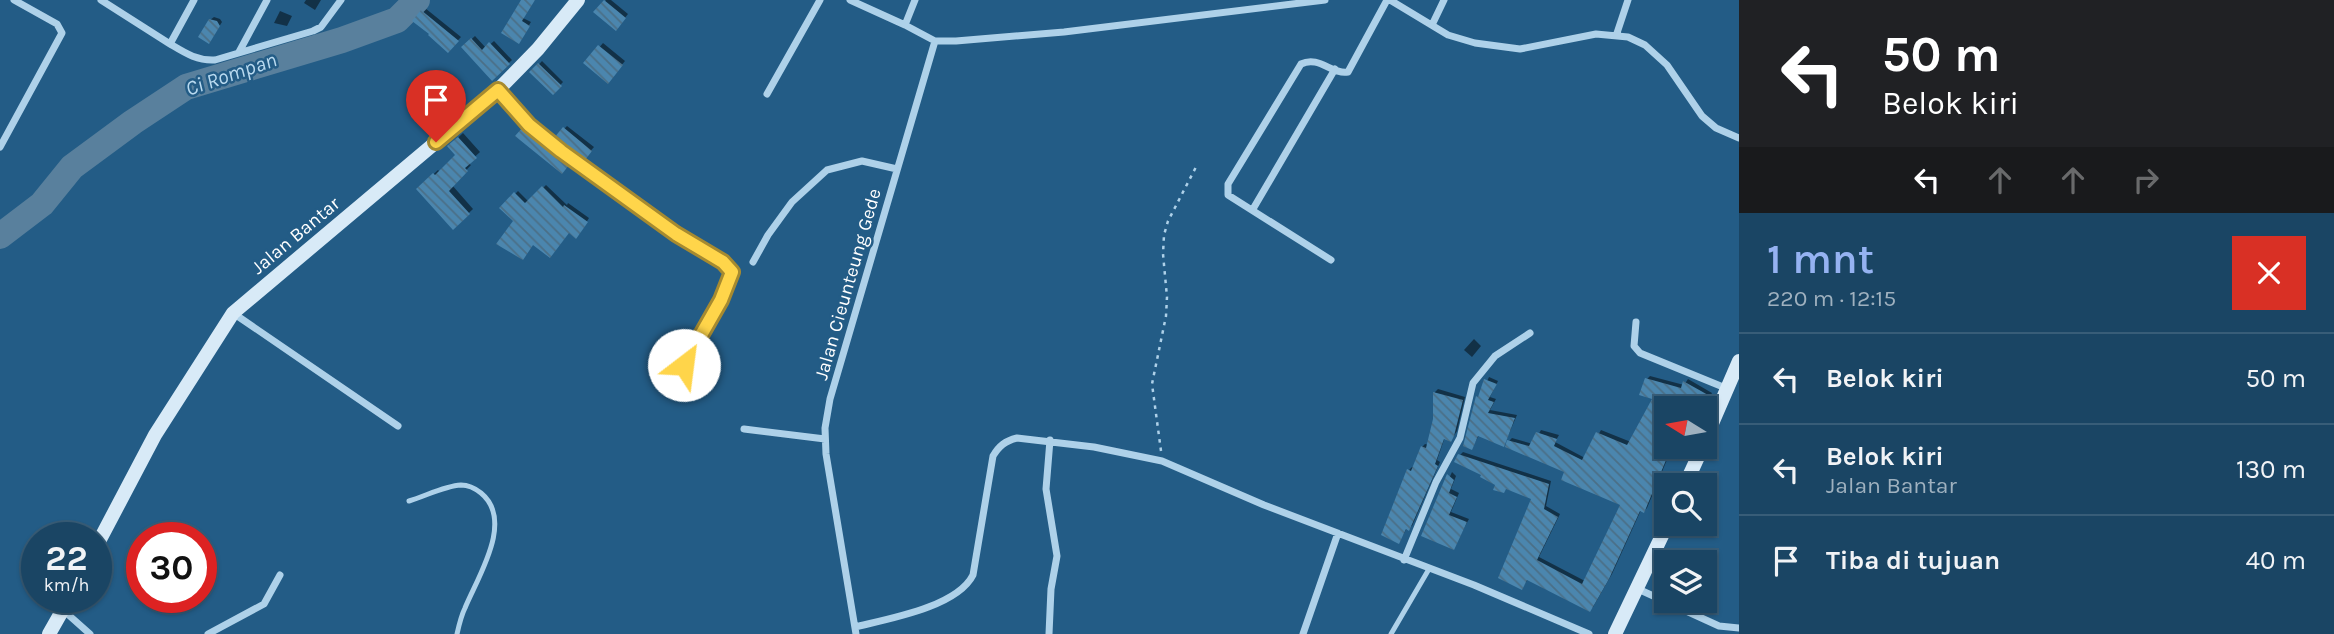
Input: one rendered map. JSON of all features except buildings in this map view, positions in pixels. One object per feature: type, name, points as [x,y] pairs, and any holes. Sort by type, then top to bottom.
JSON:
[{"type":"street","points":[[0,147],[62,33],[57,24],[14,0]]},
{"type":"street","points":[[101,0],[114,3],[170,44],[193,58],[204,61],[215,60],[321,27],[341,0]]},
{"type":"street","points":[[170,44],[194,0]]},
{"type":"street","points":[[239,52],[267,0]]},
{"type":"street","name":"Jalan Bantar","points":[[109,522],[155,435],[233,313],[498,90],[538,49],[578,0]]},
{"type":"street","points":[[767,94],[820,0]]},
{"type":"street","points":[[850,0],[935,41],[1063,32],[1325,0]]},
{"type":"street","points":[[905,25],[915,0]]},
{"type":"street","points":[[1332,260],[1228,195],[1228,184],[1301,64],[1314,61],[1343,74],[1348,72],[1388,0],[1448,35],[1475,43],[1520,49],[1596,34],[1628,37],[1645,45],[1667,65],[1702,116],[1716,128],[1739,138]]},
{"type":"street","points":[[1432,25],[1444,0]]},
{"type":"street","points":[[1616,36],[1628,0]]},
{"type":"street","name":"Jalan Cieunteung Gede","points":[[855,630],[826,454],[825,428],[830,399],[935,41]]},
{"type":"street","points":[[1253,209],[1335,69]]},
{"type":"street","points":[[498,90],[529,125],[561,151],[676,234],[729,267],[732,272],[721,300],[684,365]]},
{"type":"street","points":[[753,262],[768,235],[792,202],[827,170],[862,161],[897,169]]},
{"type":"street","points":[[233,313],[398,426]]},
{"type":"street","points":[[1636,322],[1634,346],[1640,353],[1728,389]]},
{"type":"street","points":[[1404,560],[1436,482],[1460,438],[1473,383],[1495,356],[1530,333]]},
{"type":"street","points":[[1717,414],[1739,361]]},
{"type":"street","points":[[744,429],[825,439]]},
{"type":"street","points":[[855,630],[932,606],[969,583],[973,575],[993,456],[999,446],[1017,438],[1050,440],[1163,461],[1264,505],[1474,585],[1588,634]]},
{"type":"street","points":[[1049,634],[1056,556],[1046,489],[1050,440]]},
{"type":"street","points":[[1303,634],[1338,533]]},
{"type":"street","points":[[1617,633],[1662,536]]},
{"type":"street","points":[[208,634],[264,604],[280,575]]},
{"type":"street","points":[[1639,589],[1719,626],[1739,628]]},
{"type":"street","points":[[49,634],[61,613]]},
{"type":"street","points":[[74,613],[90,634]]},
{"type":"lane","points":[[409,501],[464,485],[478,490],[487,498],[492,510],[495,528],[490,555],[463,611],[457,634]]},
{"type":"lane","points":[[1391,634],[1429,569]]},
{"type":"path","points":[[1163,461],[1152,384],[1166,316],[1164,235],[1168,221],[1196,167]]},
{"type":"waterway","name":"Ci Rompan","points":[[0,236],[42,204],[72,167],[186,87],[342,40],[397,20],[417,0]]},
{"type":"route","points":[[436,142],[498,90],[529,125],[561,151],[676,234],[729,267],[732,272],[721,300],[684,365]]}]
